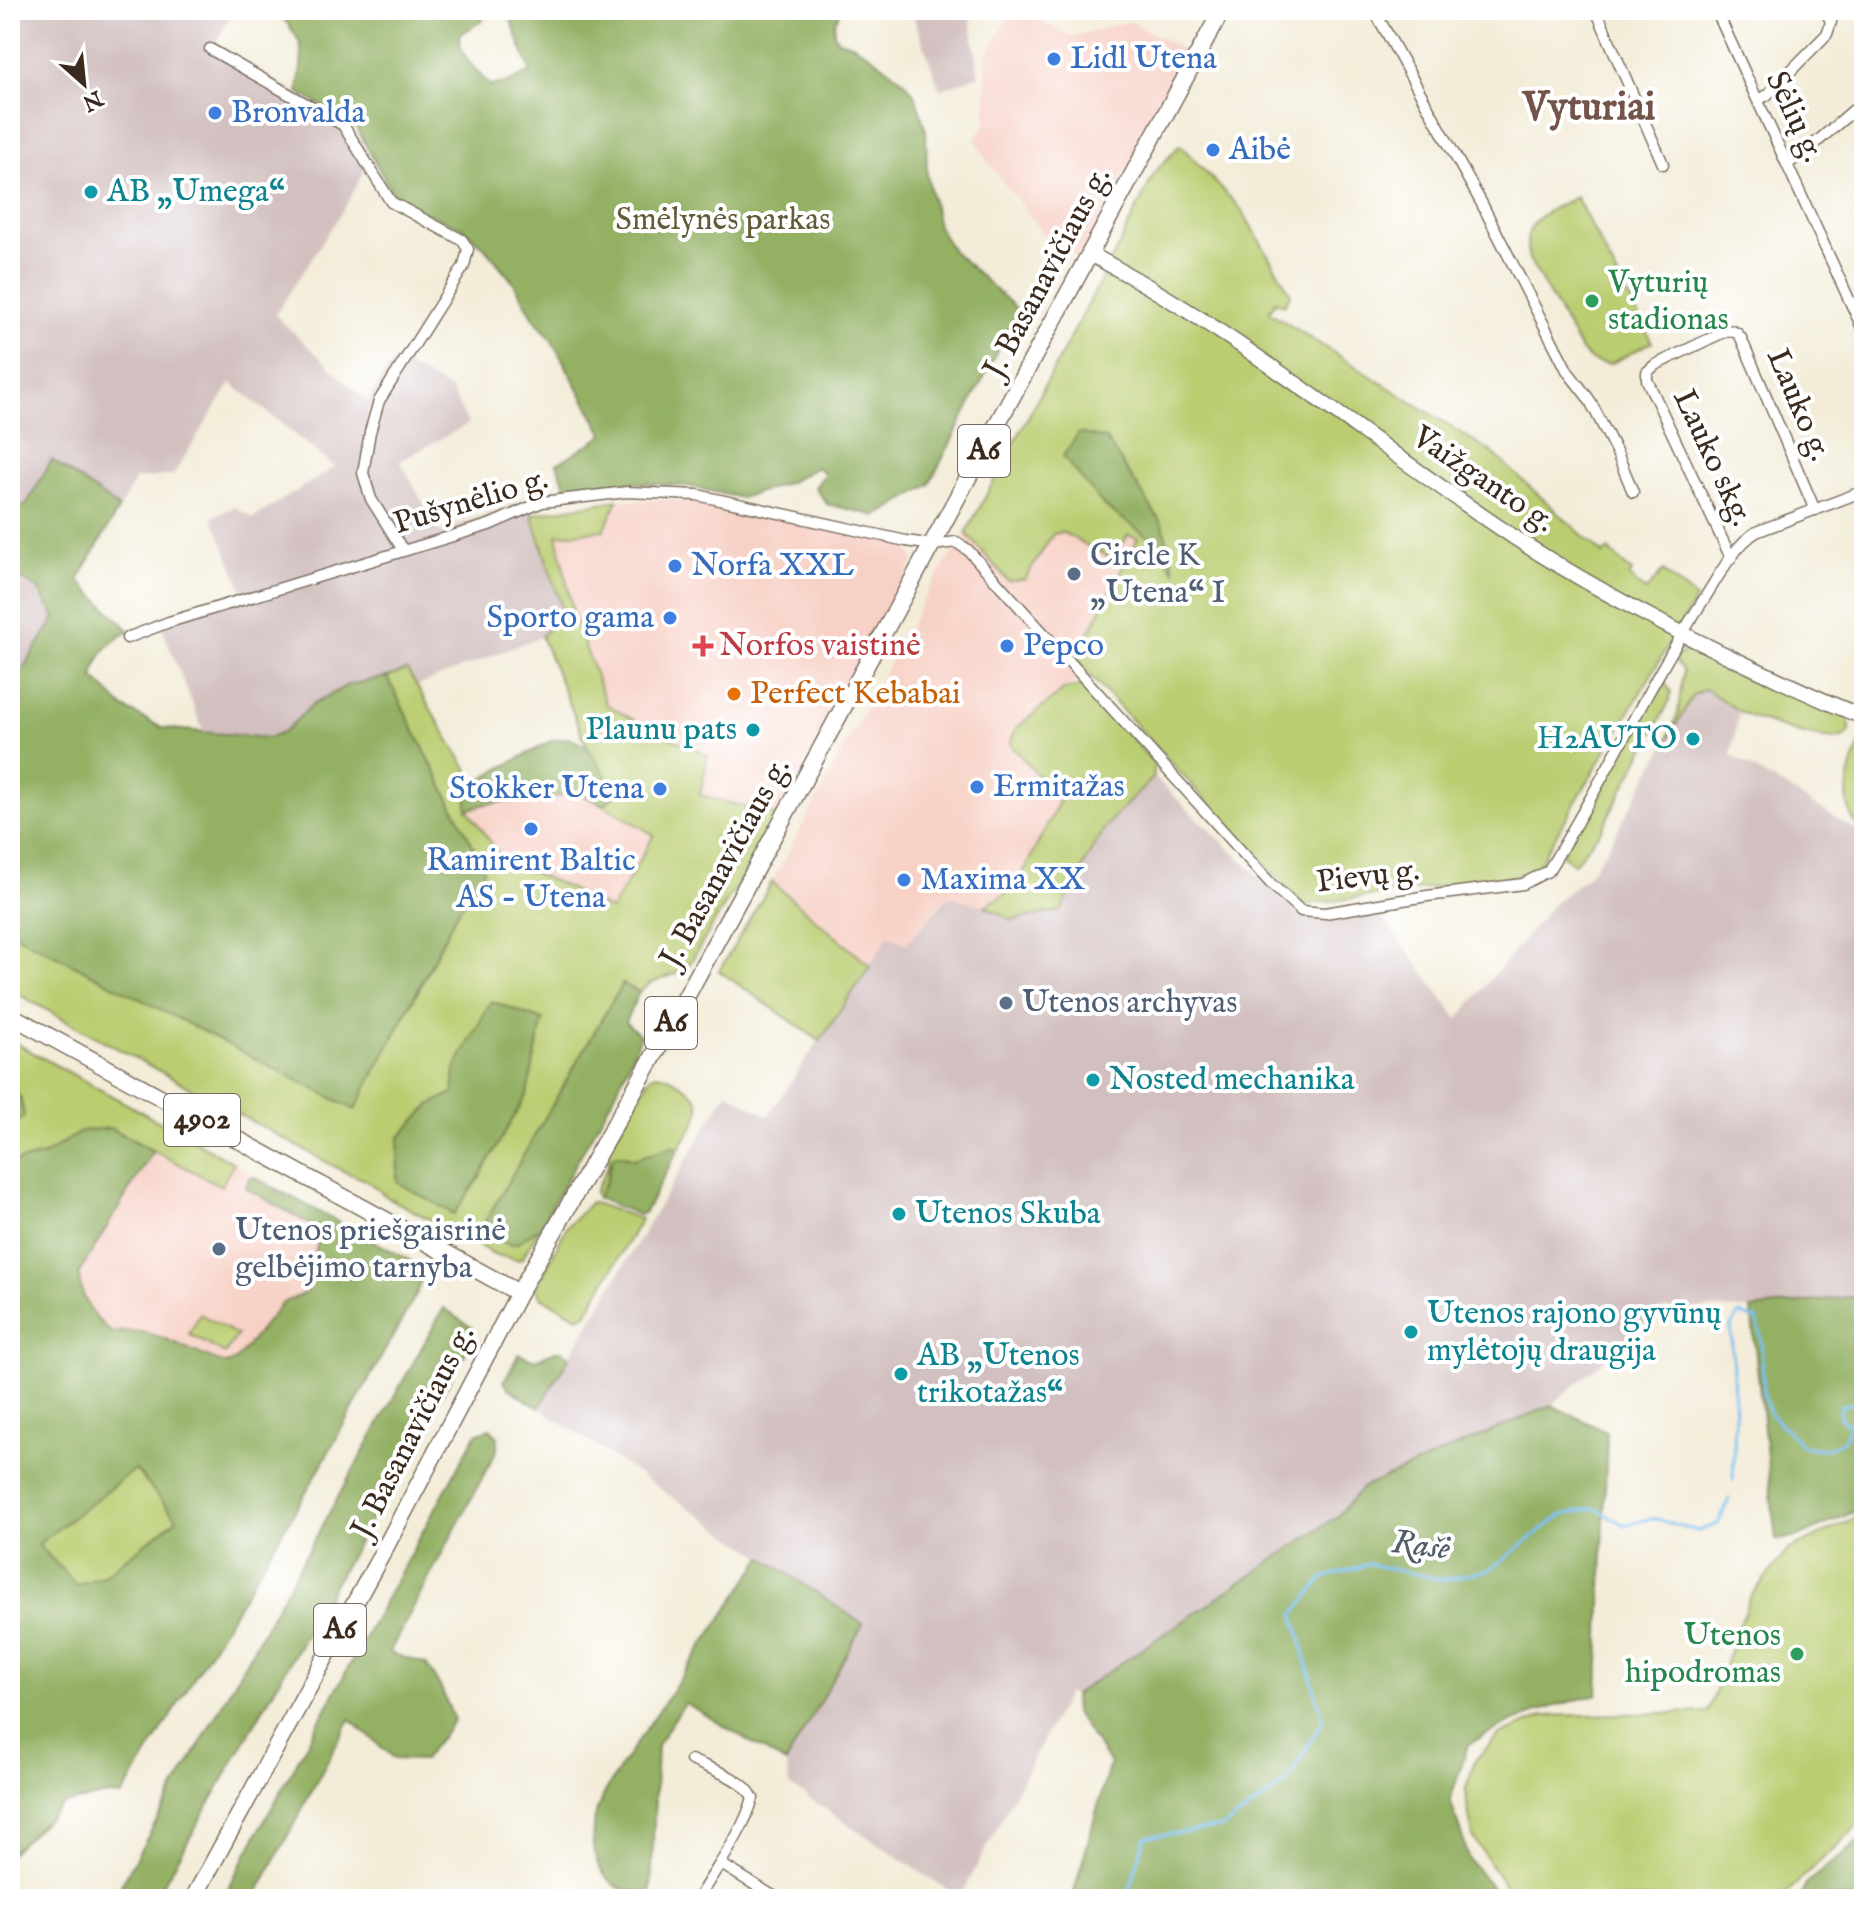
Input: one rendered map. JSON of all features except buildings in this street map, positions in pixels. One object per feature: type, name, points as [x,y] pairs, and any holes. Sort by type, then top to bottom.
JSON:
[{"type":"main road","name":"J. Basanavičiaus g.","points":[[193,1899],[384,1550],[519,1293],[599,1155],[1222,10]]},
{"type":"main road","name":"Vaižganto g.","points":[[1090,254],[1217,331],[1528,545],[1602,591],[1821,700],[1864,717]]},
{"type":"main road","name":"4902","points":[[10,1015],[519,1293]]},
{"type":"street","points":[[1374,10],[1482,204],[1568,372],[1596,412],[1633,492]]},
{"type":"street","points":[[1596,10],[1663,164]]},
{"type":"street","name":"Sėlių g.","points":[[1716,10],[1864,332]]},
{"type":"street","points":[[1758,100],[1767,95],[1827,34],[1831,22],[1826,10]]},
{"type":"street","points":[[210,49],[343,125],[391,202],[462,240],[468,249],[464,266],[379,401],[370,432],[363,473],[376,509],[403,550]]},
{"type":"street","points":[[1787,164],[1864,101]]},
{"type":"street","name":"Lauko g.","points":[[1647,380],[1647,372],[1655,365],[1728,330],[1737,333],[1815,510]]},
{"type":"street","name":"Lauko skg.","points":[[1647,380],[1731,558]]},
{"type":"street","points":[[1682,633],[1747,538],[1864,491]]},
{"type":"street","name":"Pušynėlio g.","points":[[127,638],[169,622],[489,525],[542,502],[627,492],[697,495],[797,519],[933,545]]},
{"type":"street","name":"Pievų g.","points":[[933,545],[956,542],[968,550],[1272,885],[1301,911],[1325,913],[1523,884],[1548,871],[1682,633]]},
{"type":"street","points":[[691,1760],[742,1785],[753,1798],[721,1864],[698,1899]]},
{"type":"street","points":[[721,1864],[778,1899]]},
{"type":"shaded area","points":[[10,10],[227,10],[232,13],[215,45],[350,125],[370,159],[348,202],[275,315],[367,402],[395,359],[451,390],[468,424],[400,461],[439,532],[528,499],[564,616],[541,636],[417,686],[407,670],[348,685],[314,703],[285,731],[268,738],[203,730],[158,618],[243,590],[212,517],[235,507],[253,518],[335,467],[231,383],[173,475],[136,479],[119,508],[52,460],[26,505],[10,514]]},
{"type":"shaded area","points":[[911,10],[969,10],[979,75],[940,90]]},
{"type":"shaded area","points":[[1012,10],[1018,10],[1072,37],[1129,21],[1189,53],[1079,260],[1044,234],[987,161],[975,139],[986,123],[986,57]]},
{"type":"shaded area","points":[[618,500],[685,500],[717,504],[900,545],[909,550],[913,557],[914,562],[778,816],[699,795],[650,729],[606,704],[573,613],[557,534],[603,530]]},
{"type":"shaded area","points":[[1062,532],[1111,558],[1116,556],[1128,535],[1138,539],[1077,652],[1087,672],[1016,728],[1010,743],[1060,799],[1015,889],[985,906],[948,896],[906,944],[888,935],[870,966],[772,882],[931,586],[966,533],[1008,581],[1019,581],[1025,579],[1053,534]]},
{"type":"shaded area","points":[[10,571],[38,589],[55,618],[10,689]]},
{"type":"shaded area","points":[[1706,689],[1739,711],[1731,755],[1864,835],[1864,1297],[1751,1309],[1664,1309],[1551,1405],[1362,1488],[1338,1516],[1074,1695],[1068,1693],[960,1898],[789,1785],[786,1763],[863,1624],[539,1408],[727,1092],[768,1116],[888,935],[906,944],[949,896],[985,906],[1011,920],[1095,843],[1110,821],[1154,777],[1297,913],[1313,918],[1330,918],[1378,911],[1458,1019],[1552,905],[1589,874],[1607,849],[1693,695]]},
{"type":"shaded area","points":[[580,794],[655,835],[611,910],[556,882],[504,861],[467,810],[485,804]]},
{"type":"shaded area","points":[[153,1151],[221,1185],[234,1163],[254,1177],[249,1179],[246,1188],[316,1228],[319,1236],[317,1250],[303,1277],[308,1292],[281,1304],[236,1360],[227,1365],[126,1329],[112,1333],[100,1324],[79,1286],[79,1273]]},
{"type":"green space","name":"Smėlynės parkas","points":[[276,10],[484,10],[483,20],[459,35],[465,57],[491,86],[510,82],[531,72],[507,10],[841,10],[834,24],[834,34],[838,40],[854,45],[874,58],[905,82],[916,97],[926,131],[927,175],[938,226],[952,250],[1018,310],[929,485],[877,516],[827,504],[815,487],[825,474],[817,467],[790,482],[741,498],[688,486],[627,482],[566,488],[557,464],[604,435],[551,339],[534,318],[514,283],[485,248],[463,228],[413,208],[392,193],[355,125],[298,92],[301,48],[294,32]]},
{"type":"green space","points":[[1180,145],[1241,209],[1291,294],[1284,305],[1275,301],[1269,312],[1493,453],[1603,554],[1608,550],[1632,572],[1629,577],[1646,591],[1663,571],[1696,599],[1536,869],[1512,877],[1303,905],[1076,658],[1138,538],[1128,535],[1116,556],[1111,558],[1062,532],[1053,534],[1025,579],[1008,581],[966,533],[1104,275],[1155,172]],"holes":[[[1162,525],[1174,569],[1154,541]]]},
{"type":"green space","name":"Vyturių stadionas","points":[[1576,197],[1652,342],[1610,364],[1589,359],[1582,352],[1529,259],[1528,235],[1532,226],[1546,213]]},
{"type":"green space","points":[[1079,433],[1106,439],[1163,525],[1175,572],[1154,541],[1104,506],[1063,456]]},
{"type":"green space","points":[[52,460],[119,508],[78,580],[130,631],[106,649],[93,677],[124,708],[162,728],[268,738],[285,731],[314,703],[348,685],[387,677],[483,865],[479,889],[455,916],[355,1110],[10,932],[10,689],[55,618],[38,589],[10,571],[10,514],[26,505]]},
{"type":"green space","points":[[618,500],[604,530],[557,535],[573,613],[606,704],[650,729],[708,755],[700,795],[778,816],[686,970],[651,983],[639,992],[622,984],[612,1001],[481,1229],[511,1243],[540,1227],[519,1260],[496,1255],[387,1197],[366,1180],[343,1171],[10,990],[10,932],[355,1109],[460,905],[476,894],[483,865],[387,677],[407,670],[475,782],[467,800],[468,810],[504,861],[556,882],[611,910],[654,835],[604,805],[616,793],[587,746],[541,636],[564,616],[532,514]],"holes":[[[453,1093],[454,1214],[397,1182],[399,1138],[430,1105]]]},
{"type":"green space","points":[[1689,649],[1701,651],[1846,716],[1850,730],[1843,737],[1810,736],[1743,713],[1706,689],[1693,695],[1666,743],[1678,713],[1683,671],[1673,658]]},
{"type":"green space","points":[[1661,676],[1671,692],[1669,702],[1602,829],[1574,864],[1562,854]]},
{"type":"green space","points":[[1083,685],[1153,762],[1154,777],[1110,821],[1095,843],[1061,911],[1011,920],[985,906],[1015,888],[1060,800],[1010,744],[1016,728],[1065,689]]},
{"type":"green space","points":[[1864,734],[1864,835],[1855,823],[1847,798],[1850,772]]},
{"type":"green space","points":[[568,738],[587,746],[617,793],[604,805],[580,794],[485,804],[467,810],[467,800],[475,782],[553,740]]},
{"type":"green space","points":[[772,882],[870,966],[820,1041],[719,971]]},
{"type":"green space","points":[[622,984],[639,992],[625,1022],[641,1036],[616,1092],[540,1227],[516,1244],[507,1244],[481,1229]]},
{"type":"green space","points":[[491,1001],[543,1020],[527,1094],[479,1178],[454,1214],[397,1182],[399,1138],[430,1105],[453,1093],[455,1069]]},
{"type":"green space","points":[[10,1040],[234,1163],[221,1186],[110,1128],[82,1131],[44,1155],[10,1161],[10,1132],[24,1115],[20,1097],[10,1092]]},
{"type":"green space","points":[[656,1074],[673,1079],[697,1098],[699,1106],[695,1122],[678,1150],[673,1146],[635,1159],[621,1155],[610,1162],[606,1182],[597,1198],[595,1192],[608,1165],[609,1147],[650,1077]]},
{"type":"green space","points":[[10,1092],[20,1097],[24,1115],[10,1132]]},
{"type":"green space","points":[[110,1128],[153,1151],[79,1273],[89,1307],[112,1333],[142,1332],[227,1364],[236,1360],[281,1304],[307,1292],[303,1277],[317,1247],[316,1228],[246,1188],[249,1179],[254,1177],[424,1268],[418,1291],[307,1491],[122,1796],[108,1795],[63,1804],[10,1854],[10,1161],[44,1155],[82,1131]],"holes":[[[135,1469],[177,1519],[103,1576],[76,1585],[38,1544]]]},
{"type":"green space","points":[[673,1146],[678,1150],[645,1212],[639,1215],[597,1198],[606,1182],[613,1156],[635,1159]]},
{"type":"green space","points":[[591,1202],[641,1219],[586,1314],[578,1317],[541,1297],[536,1289],[567,1226]]},
{"type":"green space","points":[[1864,1297],[1864,1507],[1798,1537],[1776,1540],[1751,1309]]},
{"type":"green space","points":[[444,1308],[472,1328],[473,1340],[155,1899],[113,1899]]},
{"type":"green space","points":[[200,1314],[237,1335],[225,1354],[189,1334]]},
{"type":"green space","points":[[555,1351],[570,1356],[539,1408],[508,1388],[504,1381],[519,1354],[535,1360]]},
{"type":"green space","points":[[1551,1405],[1607,1432],[1598,1694],[1531,1714],[1468,1745],[1450,1800],[1470,1861],[1501,1899],[1266,1899],[1257,1893],[1249,1899],[1072,1899],[1110,1763],[1075,1713],[1074,1695],[1338,1516],[1362,1488]]},
{"type":"green space","points":[[490,1429],[498,1437],[497,1450],[389,1653],[426,1664],[441,1688],[454,1720],[423,1760],[395,1759],[350,1719],[254,1899],[222,1899],[476,1434]]},
{"type":"green space","points":[[135,1469],[178,1519],[103,1576],[76,1586],[37,1545]]},
{"type":"green space","name":"Utenos hipodromas","points":[[1864,1514],[1864,1820],[1780,1899],[1513,1899],[1473,1837],[1465,1792],[1475,1760],[1499,1735],[1544,1716],[1708,1712],[1750,1597],[1788,1550]]},
{"type":"green space","points":[[763,1557],[863,1624],[786,1763],[685,1703],[657,1745],[651,1891],[626,1890],[608,1878],[597,1861],[593,1829],[600,1803],[623,1763]]},
{"type":"green space","points":[[1864,1837],[1864,1899],[1798,1899],[1808,1882]]},
{"type":"waterway","name":"Rašė","points":[[1733,1480],[1735,1418],[1731,1327],[1739,1314],[1757,1319],[1764,1395],[1770,1414],[1804,1447],[1826,1449],[1843,1441],[1850,1427],[1840,1418],[1841,1406],[1853,1403],[1864,1407]]},
{"type":"waterway","name":"Rašė","points":[[1127,1899],[1145,1837],[1223,1827],[1285,1784],[1323,1721],[1294,1614],[1323,1578],[1369,1564],[1443,1580],[1489,1570],[1562,1515],[1594,1508],[1625,1525],[1653,1518],[1698,1531],[1718,1524],[1729,1499]]},
{"type":"place","name":"Lidl Utena","points":[[1054,59]]},
{"type":"place","name":"Bronvalda","points":[[215,113]]},
{"type":"place","name":"Aibė","points":[[1213,150]]},
{"type":"place","name":"AB „Umega“","points":[[91,192]]},
{"type":"place","name":"Vyturių stadionas","points":[[1592,301]]},
{"type":"place","name":"Norfa XXL","points":[[675,566]]},
{"type":"place","name":"Circle K „Utena“ I","points":[[1074,574]]},
{"type":"place","name":"Sporto gama","points":[[670,618]]},
{"type":"place","name":"Norfos vaistinė","points":[[703,646]]},
{"type":"place","name":"Pepco","points":[[1007,646]]},
{"type":"place","name":"Perfect Kebabai","points":[[734,694]]},
{"type":"place","name":"Plaunu pats","points":[[753,730]]},
{"type":"place","name":"H2AUTO","points":[[1693,739]]},
{"type":"place","name":"Ermitažas","points":[[977,787]]},
{"type":"place","name":"Stokker Utena","points":[[660,789]]},
{"type":"place","name":"Ramirent Baltic AS - Utena","points":[[531,829]]},
{"type":"place","name":"Maxima XX","points":[[904,880]]},
{"type":"place","name":"Utenos archyvas","points":[[1006,1003]]},
{"type":"place","name":"Nosted mechanika","points":[[1093,1080]]},
{"type":"place","name":"Utenos Skuba","points":[[899,1214]]},
{"type":"place","name":"Utenos priešgaisrinė gelbėjimo tarnyba","points":[[219,1249]]},
{"type":"place","name":"Utenos rajono gyvūnų mylėtojų draugija","points":[[1411,1332]]},
{"type":"place","name":"AB „Utenos trikotažas“","points":[[901,1374]]},
{"type":"place","name":"Utenos hipodromas","points":[[1797,1654]]},
{"type":"district","name":"Vyturiai","points":[[1589,108]]}]
